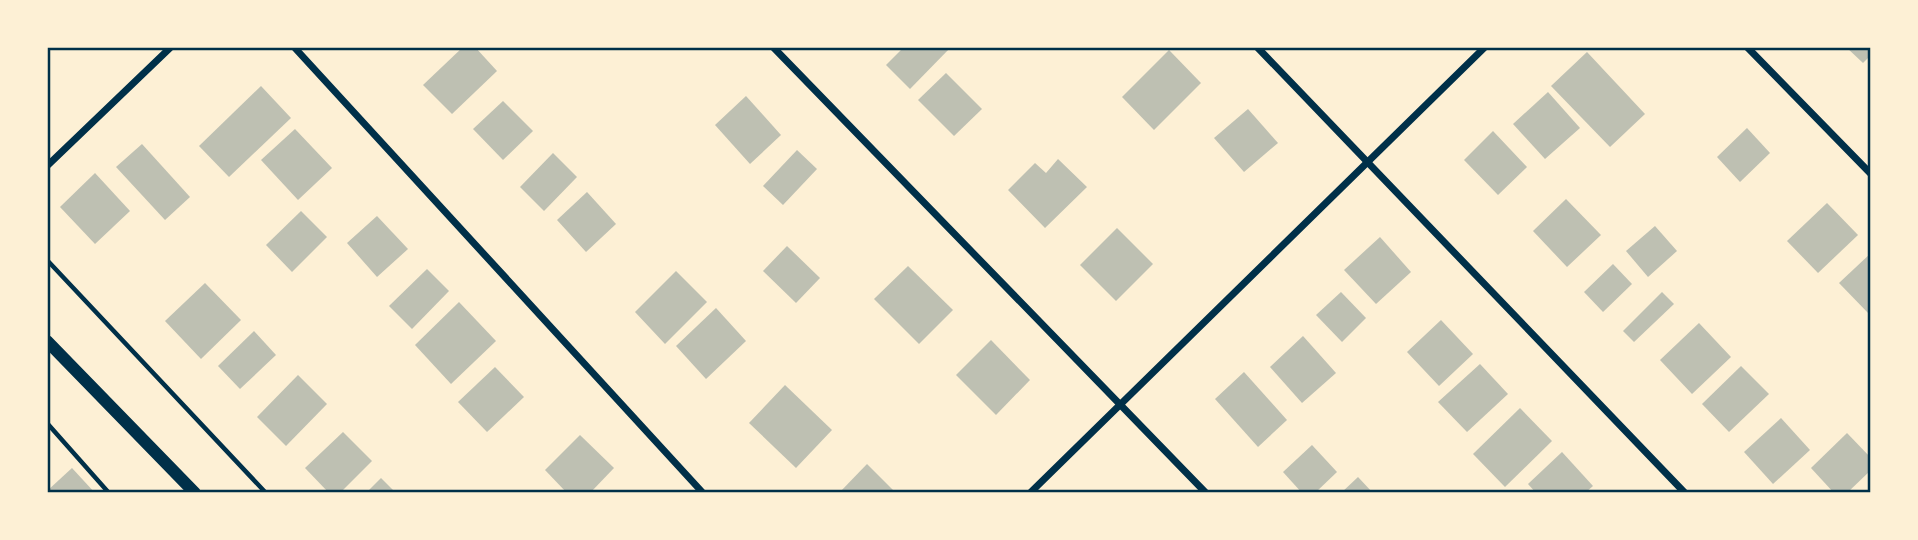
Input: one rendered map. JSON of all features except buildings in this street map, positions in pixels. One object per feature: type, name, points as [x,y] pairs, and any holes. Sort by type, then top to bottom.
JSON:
[{"type":"street","points":[[47,166],[171,47]]},
{"type":"street","points":[[294,47],[703,493]]},
{"type":"street","points":[[773,47],[1206,493]]},
{"type":"street","points":[[1257,47],[1685,493]]},
{"type":"street","points":[[1030,493],[1485,47]]},
{"type":"street","points":[[1747,47],[1871,174]]},
{"type":"street","points":[[47,341],[195,493]]},
{"type":"path","points":[[47,260],[266,493]]},
{"type":"path","points":[[47,423],[109,493]]}]
